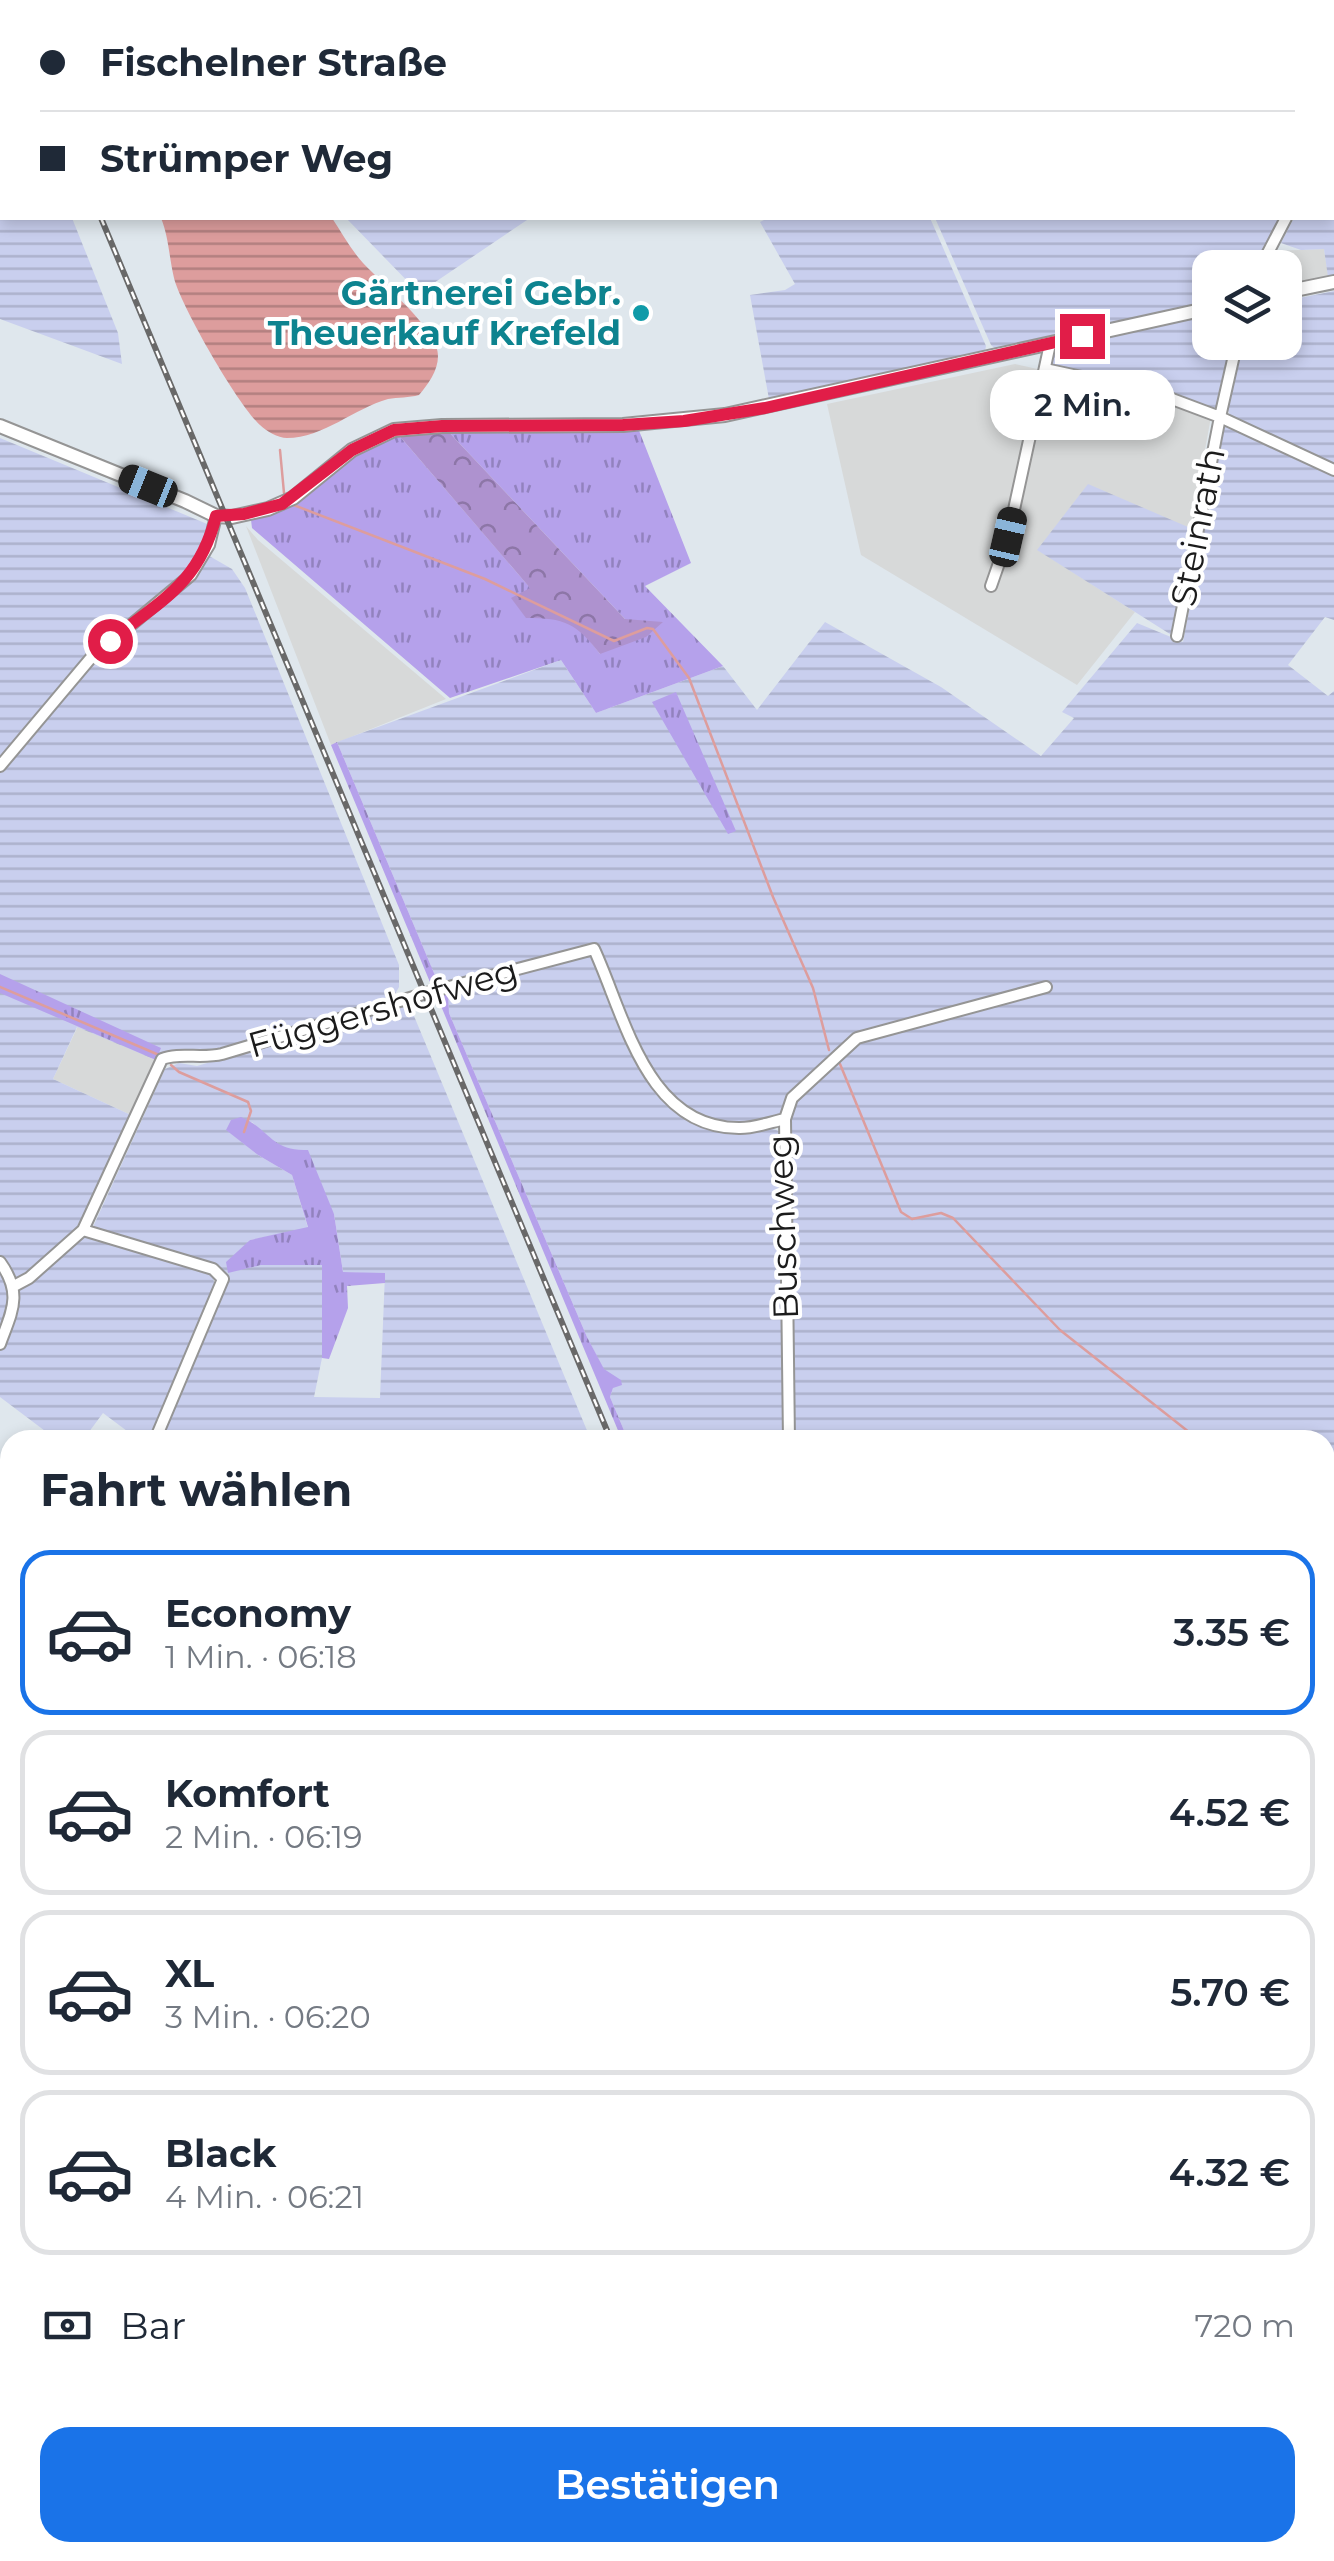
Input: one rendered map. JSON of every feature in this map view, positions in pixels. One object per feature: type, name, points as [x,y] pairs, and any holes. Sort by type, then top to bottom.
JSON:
[{"type":"street","points":[[1269,250],[1285,220]]},
{"type":"street","points":[[1302,289],[1334,282]]},
{"type":"street","points":[[0,426],[216,516],[244,514],[288,500],[352,450],[394,430],[684,421],[765,408],[1192,312]]},
{"type":"street","points":[[991,586],[1008,537],[1050,344]]},
{"type":"street","name":"Steinrath","points":[[1177,636],[1233,360]]},
{"type":"street","points":[[1046,369],[1156,393],[1220,417],[1334,470]]},
{"type":"street","points":[[0,766],[90,659],[191,575],[209,545],[216,516]]},
{"type":"street","name":"Függershofweg","points":[[84,1230],[162,1059],[222,1054],[430,992],[594,949]]},
{"type":"street","name":"Buschweg","points":[[594,949],[647,1072],[670,1101],[705,1121],[738,1128],[786,1119],[789,1430]]},
{"type":"street","points":[[786,1119],[792,1098],[857,1038],[1046,987]]},
{"type":"street","points":[[14,1286],[29,1278],[84,1230],[212,1269],[223,1279],[159,1430]]},
{"type":"street","points":[[0,1262],[14,1286],[13,1310],[0,1344]]},
{"type":"shaded area","points":[[0,220],[73,220],[118,333],[122,364],[0,319]]},
{"type":"shaded area","points":[[162,220],[333,220],[359,258],[431,336],[438,359],[431,379],[419,395],[376,403],[313,433],[287,438],[269,432],[238,398],[187,310],[174,278]]},
{"type":"shaded area","points":[[348,220],[527,220],[419,293]]},
{"type":"shaded area","points":[[931,220],[985,351],[769,399],[750,295],[785,290],[795,284],[760,222]]},
{"type":"shaded area","points":[[936,220],[1279,220],[1264,250],[1192,250],[1192,308],[998,351],[991,345]]},
{"type":"shaded area","points":[[1293,220],[1334,220],[1334,275],[1328,277],[1324,249],[1301,250],[1281,243]]},
{"type":"shaded area","points":[[1324,249],[1329,280],[1302,285],[1302,250],[1298,250]]},
{"type":"shaded area","points":[[1334,291],[1334,464],[1233,421],[1225,404],[1235,360],[1302,360],[1302,298]]},
{"type":"shaded area","points":[[1192,316],[1192,360],[1230,360],[1218,411],[1214,412],[1055,366],[1051,361],[1055,348]]},
{"type":"shaded area","points":[[1015,364],[1155,395],[1211,417],[1204,455],[1210,457],[1195,530],[1038,550],[1135,612],[1077,685],[861,555],[827,404]]},
{"type":"shaded area","points":[[1224,426],[1334,477],[1334,620],[1325,617],[1288,665],[1328,696],[1334,691],[1334,1430],[791,1430],[789,1112],[750,1125],[723,1124],[687,1110],[650,1073],[595,946],[439,985],[337,742],[561,660],[596,713],[723,666],[757,710],[825,622],[941,687],[1041,756],[1074,718],[1062,712],[1137,623],[1183,642]]},
{"type":"shaded area","points":[[0,438],[212,526],[204,553],[232,569],[245,588],[399,965],[399,987],[394,996],[384,1001],[222,1053],[156,1060],[77,1027],[53,1079],[133,1116],[82,1231],[212,1272],[216,1292],[156,1430],[126,1430],[103,1413],[90,1430],[44,1430],[0,1397]]},
{"type":"shaded area","points":[[1088,484],[1195,530],[1173,636],[1037,550]]},
{"type":"shaded area","points":[[246,526],[258,540],[446,699],[331,745]]},
{"type":"shaded area","points":[[583,954],[597,961],[645,1073],[704,1122],[779,1131],[783,1137],[787,1430],[624,1430],[610,1397],[613,1388],[587,1337],[449,1013],[448,991]]},
{"type":"shaded area","points":[[409,1004],[587,1430],[163,1430],[228,1273],[93,1227],[165,1069],[179,1063],[197,1066]],"holes":[[[252,1122],[288,1151],[334,1214],[343,1272],[385,1274],[380,1398],[314,1397],[322,1358],[323,1265],[261,1265],[229,1272],[250,1240],[308,1228],[292,1175],[227,1130]]]},
{"type":"shaded area","points":[[78,1026],[156,1060],[133,1116],[53,1079]]},
{"type":"green space","points":[[445,428],[638,428],[691,563],[645,586],[723,666],[596,713],[561,660],[450,698],[252,528],[251,520],[284,508],[353,453],[397,433],[556,618],[581,629],[600,654],[625,619]]},
{"type":"green space","points":[[445,428],[625,619],[663,622],[646,637],[600,654],[569,624],[526,618],[511,598],[530,588],[397,433]]},
{"type":"green space","points":[[676,692],[736,831],[728,834],[652,702]]},
{"type":"green space","points":[[337,742],[439,985],[432,987],[331,745]]},
{"type":"green space","points":[[0,974],[161,1048],[156,1060],[0,993]]},
{"type":"green space","points":[[448,991],[449,1013],[587,1337],[604,1369],[621,1380],[622,1385],[613,1388],[610,1397],[624,1430],[618,1430],[436,994]]},
{"type":"green space","points":[[241,1117],[278,1144],[308,1150],[334,1214],[343,1272],[385,1273],[385,1283],[347,1286],[348,1308],[329,1359],[322,1358],[322,1265],[261,1265],[228,1273],[226,1262],[250,1240],[308,1227],[292,1175],[226,1130],[231,1120]]},
{"type":"waterway","points":[[280,450],[284,493]]},
{"type":"waterway","points":[[291,504],[485,579],[614,641],[653,629],[689,678],[773,897],[813,988],[829,1050]]},
{"type":"waterway","points":[[0,987],[159,1055]]},
{"type":"waterway","points":[[840,1064],[901,1212],[912,1219],[941,1213],[953,1218],[1060,1330],[1186,1430]]},
{"type":"waterway","points":[[171,1065],[248,1102],[251,1111],[244,1132]]},
{"type":"railway","points":[[102,220],[607,1430]]},
{"type":"place","name":"Gärtnerei Gebr. Theuerkauf Krefeld","points":[[641,313]]},
{"type":"route","points":[[110,641],[191,575],[209,545],[216,516],[244,514],[282,504],[352,450],[394,430],[684,421],[765,408],[1082,336]]}]
